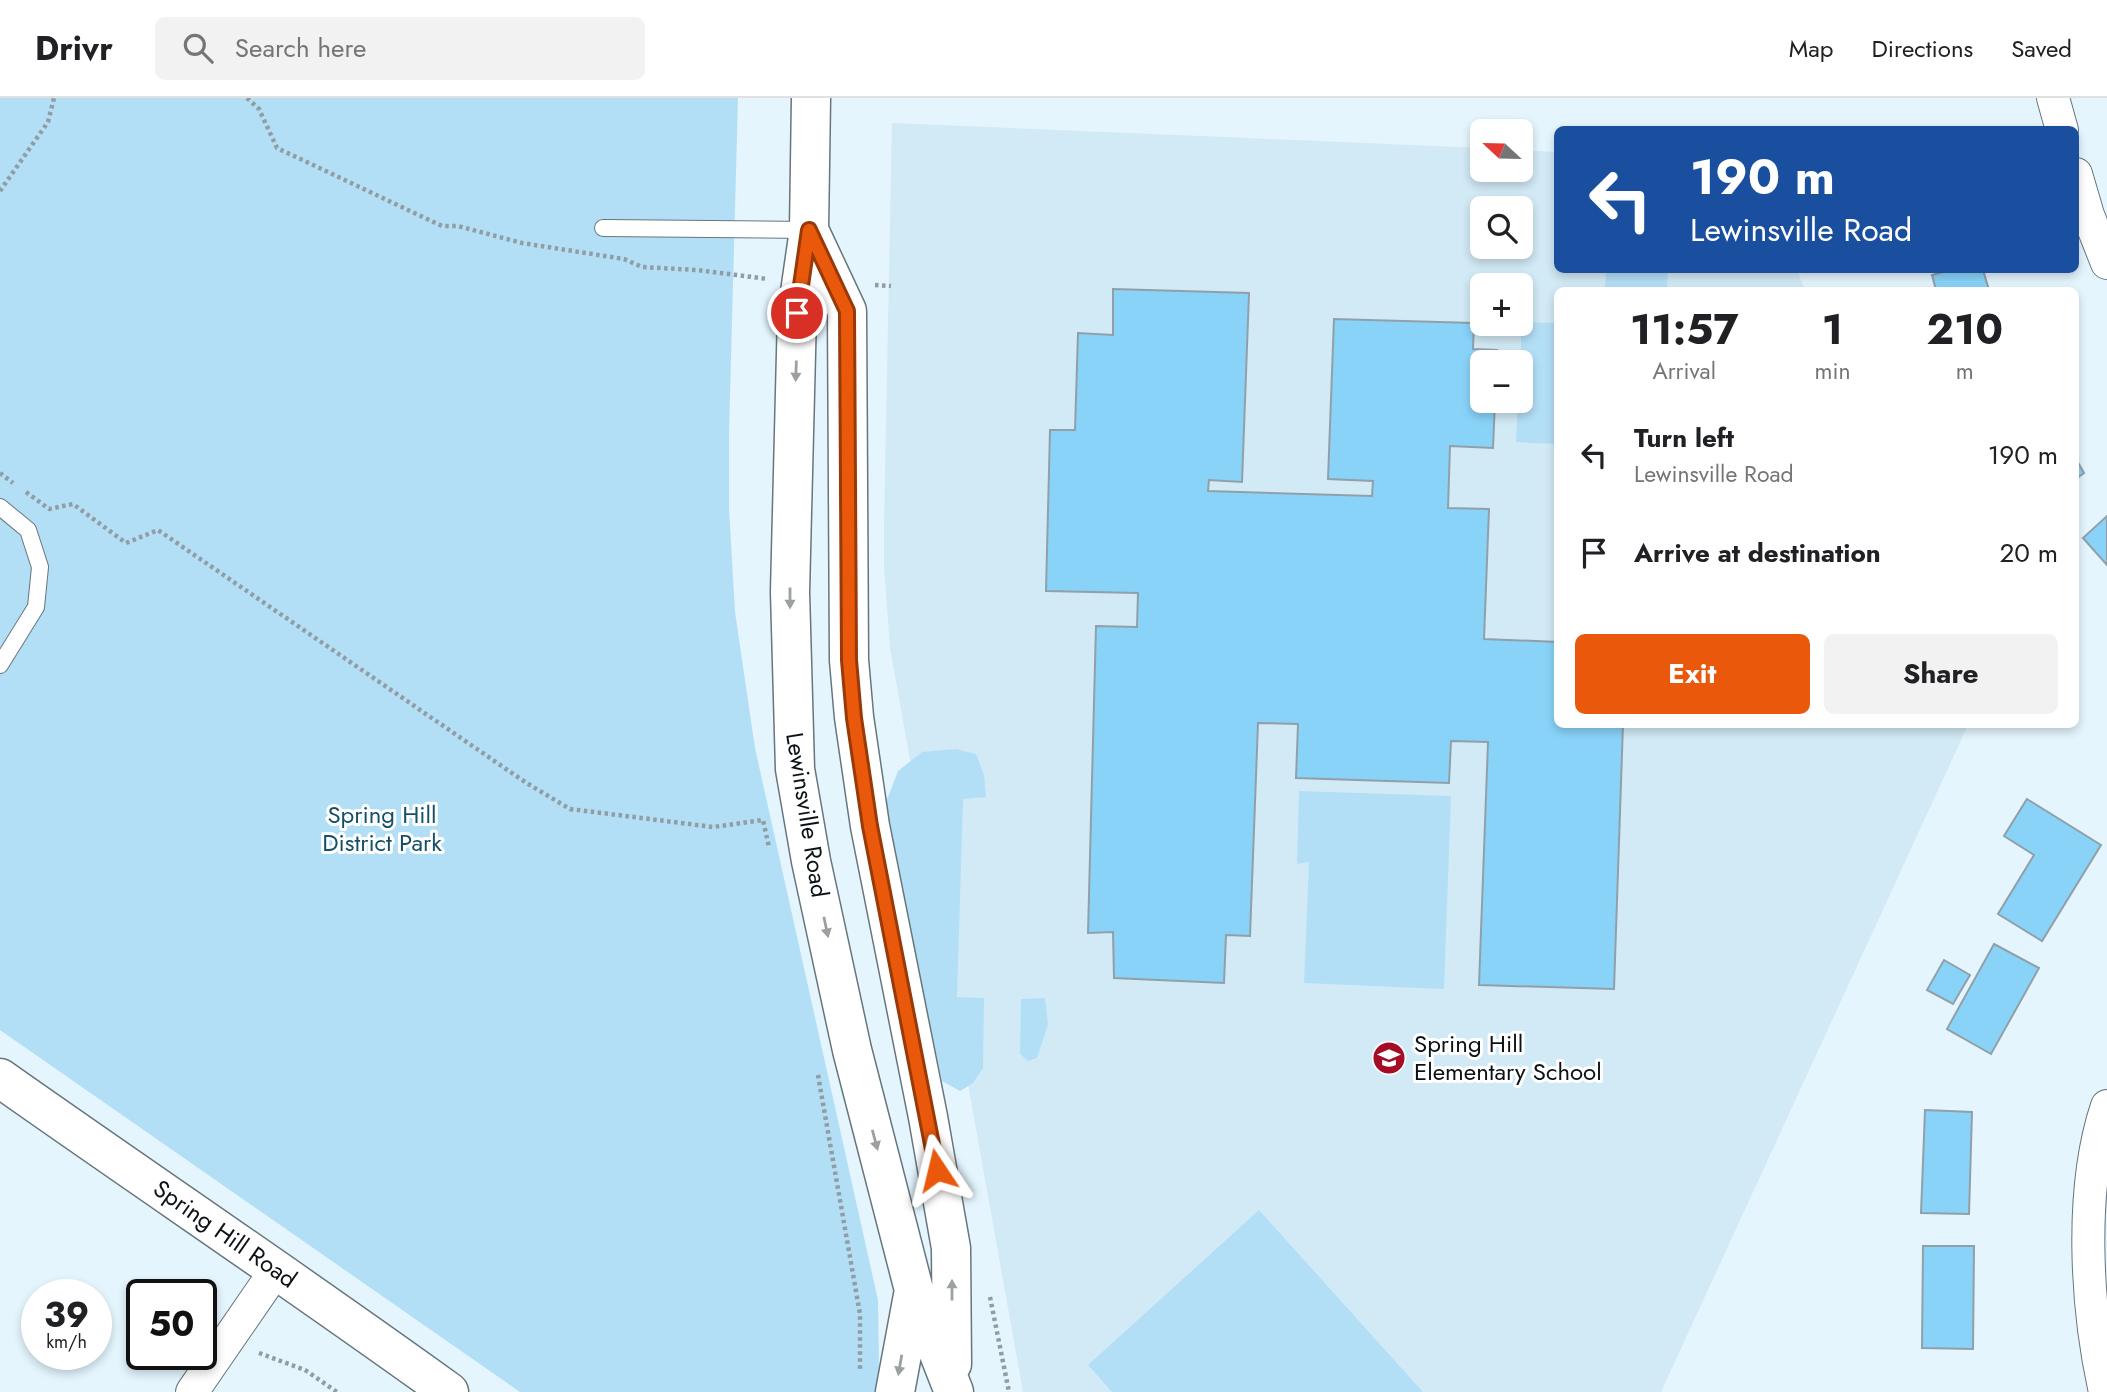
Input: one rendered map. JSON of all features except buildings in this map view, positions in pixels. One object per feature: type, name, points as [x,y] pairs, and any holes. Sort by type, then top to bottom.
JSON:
[{"type":"main road","name":"Lewinsville Road","points":[[811,98],[809,230],[818,282],[847,311],[849,660],[854,718],[870,826],[928,1117],[951,1248],[953,1388]]},
{"type":"main road","name":"Lewinsville Road","points":[[818,282],[797,313],[790,592],[795,769],[811,861],[852,1050],[914,1290],[953,1388]]},
{"type":"main road","points":[[791,667],[854,718]]},
{"type":"main road","points":[[852,1050],[884,1096],[909,1113],[928,1117]]},
{"type":"main road","name":"Spring Hill Road","points":[[0,1078],[449,1392]]},
{"type":"main road","points":[[895,1392],[914,1290]]},
{"type":"street","points":[[2079,184],[2107,263]]},
{"type":"street","points":[[2105,1392],[2091,1301],[2089,1230],[2094,1161],[2107,1106]]},
{"type":"street","points":[[192,1392],[276,1270]]},
{"type":"lane","points":[[603,228],[809,230]]},
{"type":"lane","points":[[0,507],[28,530],[40,567],[36,607],[0,665]]},
{"type":"path","points":[[0,191],[48,122],[54,98]]},
{"type":"path","points":[[247,98],[259,109],[277,148],[442,226],[458,226],[522,243],[624,259],[642,267],[697,270],[748,278],[891,286]]},
{"type":"path","points":[[0,474],[49,509],[73,504],[126,543],[158,530],[526,782],[570,809],[713,827],[763,820],[772,860]]},
{"type":"path","points":[[816,1063],[860,1314],[860,1379]]},
{"type":"path","points":[[229,1337],[250,1350],[305,1370],[337,1392]]},
{"type":"shaded area","name":"Spring Hill Elementary School","points":[[892,123],[1470,147],[1470,182],[1533,182],[1533,151],[1554,152],[1554,273],[1798,273],[1804,287],[1554,287],[1554,728],[1967,728],[1661,1392],[1023,1392],[890,648],[884,523]]},
{"type":"green space","name":"Spring Hill District Park","points":[[0,98],[738,98],[729,433],[729,508],[735,612],[755,748],[878,1300],[877,1392],[520,1392],[0,1030]]},
{"type":"green space","points":[[1606,273],[1668,273],[1667,287],[1605,287]]},
{"type":"green space","points":[[1533,322],[1554,323],[1554,444],[1516,442],[1517,413],[1533,413],[1533,350],[1521,350],[1521,336],[1533,336]]},
{"type":"green space","points":[[956,749],[976,754],[984,775],[986,797],[963,799],[957,997],[984,998],[983,1068],[973,1083],[960,1091],[942,1081],[883,810],[898,771],[922,752]]},
{"type":"green space","points":[[1299,791],[1451,796],[1444,989],[1304,983],[1309,862],[1297,864]]},
{"type":"green space","points":[[1045,998],[1048,1025],[1037,1058],[1028,1061],[1020,1054],[1021,999]]},
{"type":"green space","points":[[1259,1210],[1423,1392],[1112,1392],[1088,1365]]},
{"type":"place","name":"Spring Hill Elementary School","points":[[1389,1058]]},
{"type":"route","points":[[797,313],[809,230],[847,311],[849,660],[854,718],[870,826],[937,1170]]}]
